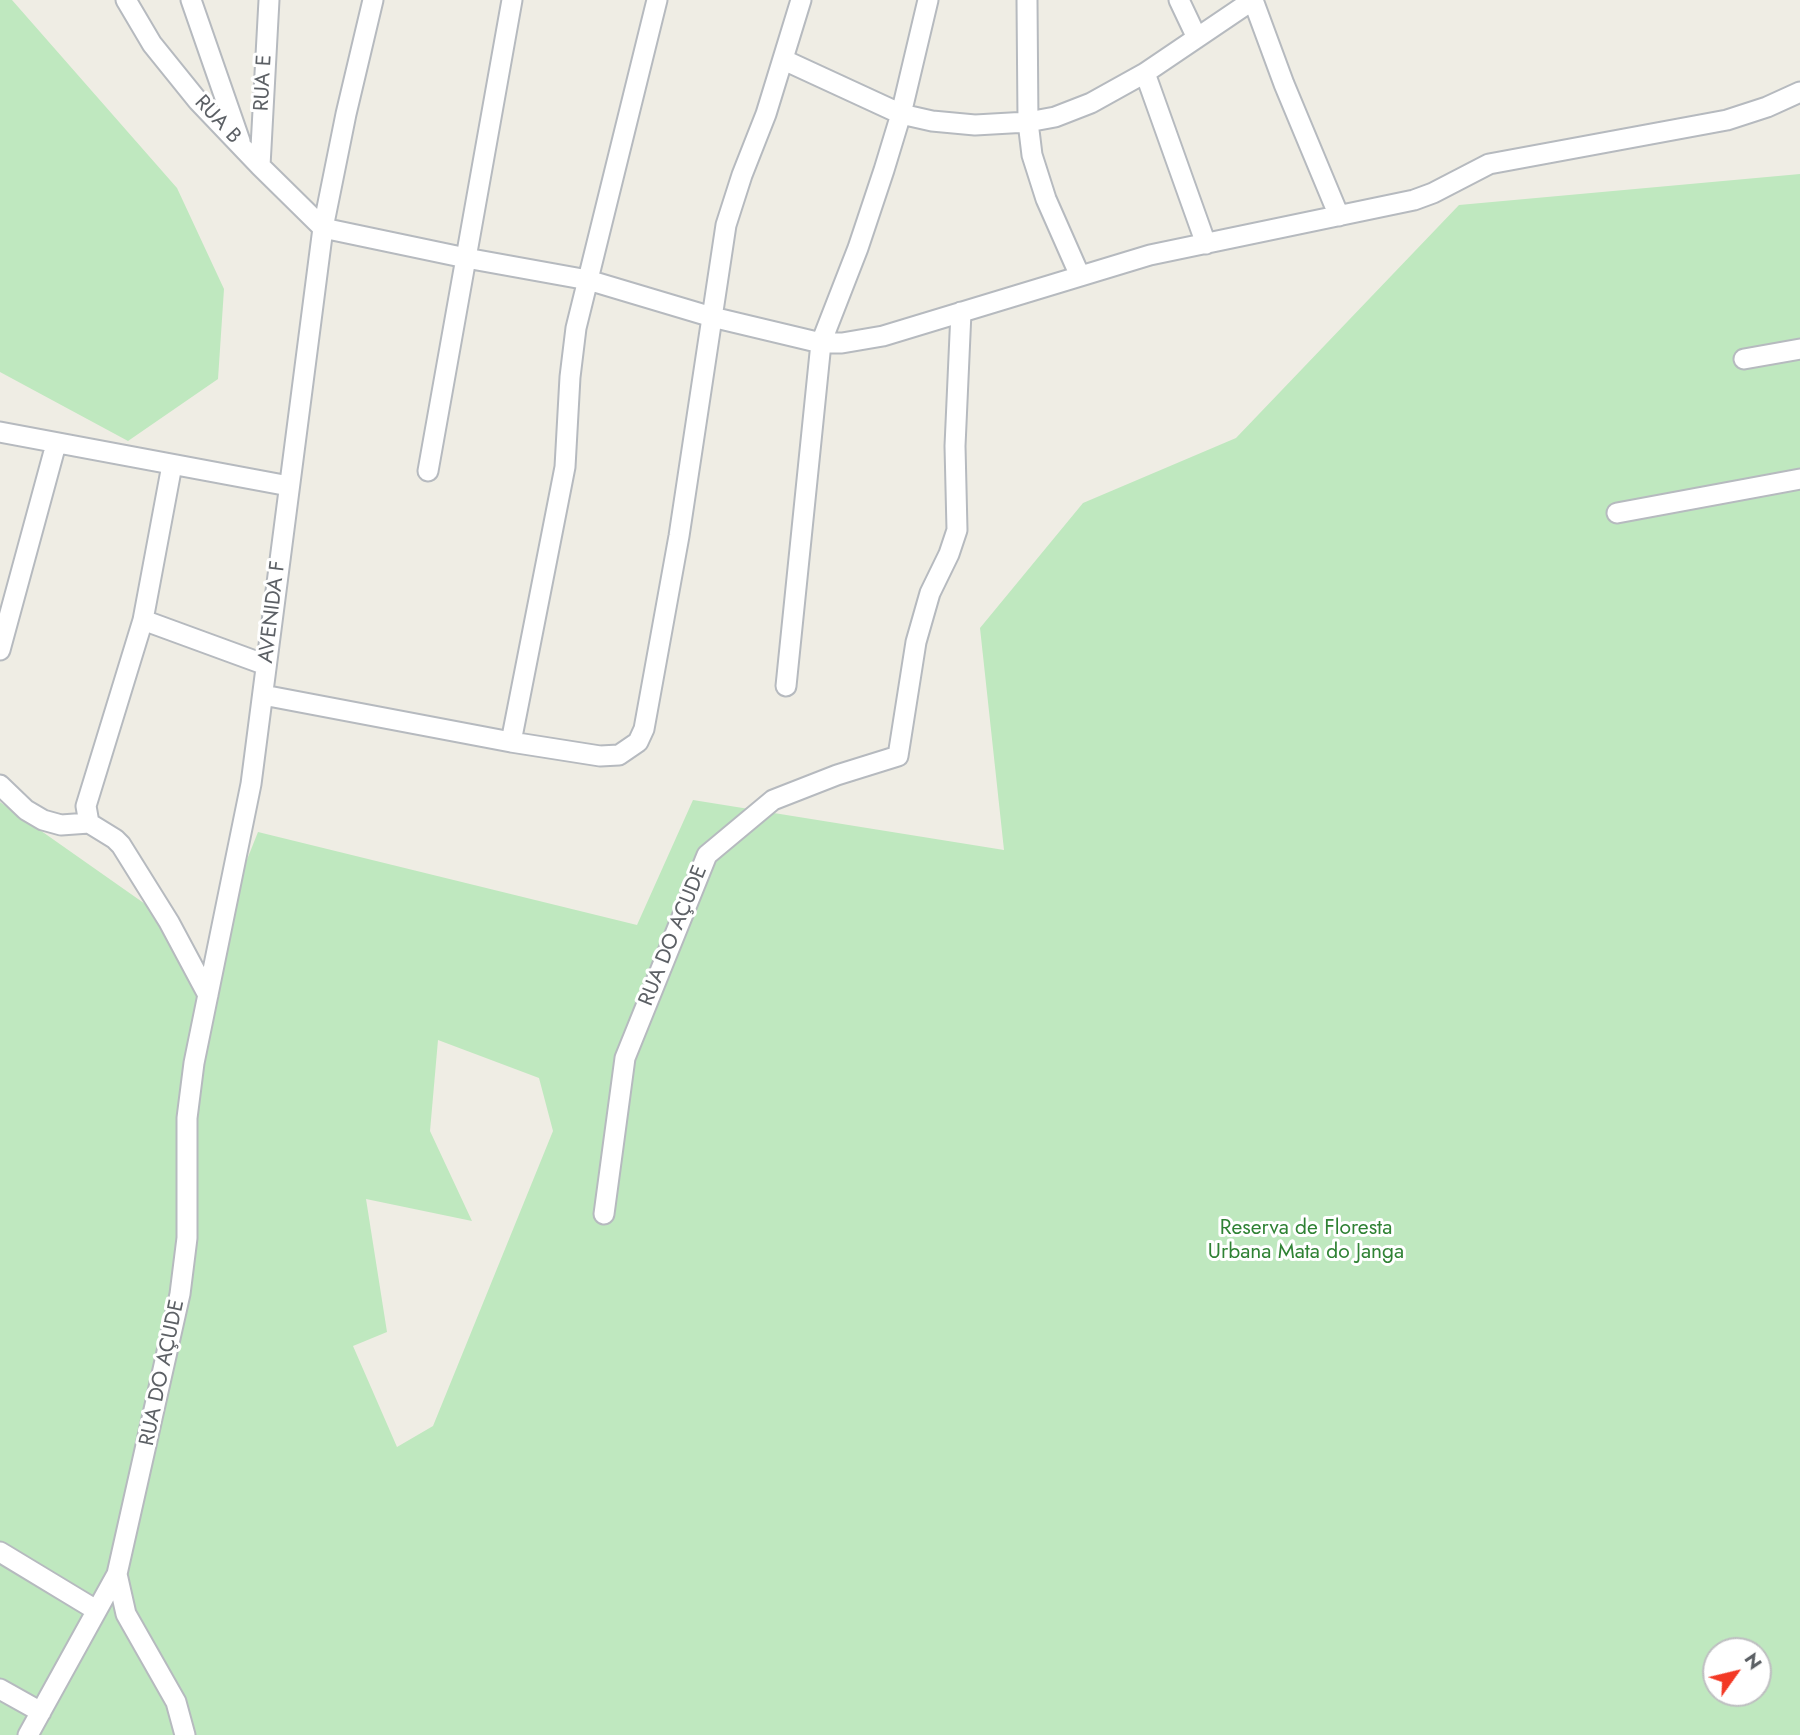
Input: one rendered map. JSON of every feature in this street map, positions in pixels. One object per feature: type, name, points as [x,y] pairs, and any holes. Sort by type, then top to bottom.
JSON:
[{"type":"street","name":"RUA B","points":[[126,0],[152,44],[198,101],[323,228]]},
{"type":"street","points":[[191,0],[242,147]]},
{"type":"street","name":"RUA E","points":[[260,166],[269,0]]},
{"type":"street","name":"AVENIDA F","points":[[208,995],[251,784],[323,228],[373,0]]},
{"type":"street","points":[[428,471],[512,0]]},
{"type":"street","points":[[512,742],[565,467],[570,377],[576,328],[657,0]]},
{"type":"street","points":[[263,695],[600,756],[619,755],[638,742],[644,729],[678,536],[726,225],[784,60],[801,0]]},
{"type":"street","points":[[786,686],[821,343],[858,248],[901,114],[928,0]]},
{"type":"street","points":[[1027,0],[1027,121],[1032,155],[1046,199],[1080,276]]},
{"type":"street","points":[[1179,0],[1197,38]]},
{"type":"street","points":[[784,60],[901,114],[932,121],[975,125],[1027,121],[1055,117],[1091,103],[1145,73],[1253,0],[1284,84],[1339,216]]},
{"type":"street","points":[[1145,73],[1206,244]]},
{"type":"street","points":[[323,228],[588,280],[712,317],[821,343],[842,343],[883,336],[1150,255],[1424,197],[1489,164],[1727,120],[1767,107],[1800,92]]},
{"type":"street","name":"RUA DO AÇUDE","points":[[604,1214],[625,1058],[707,855],[773,800],[836,775],[898,756],[916,642],[930,593],[949,554],[957,530],[955,446],[961,312]]},
{"type":"street","points":[[1744,359],[1800,349]]},
{"type":"street","points":[[0,432],[289,486]]},
{"type":"street","points":[[0,650],[56,443]]},
{"type":"street","points":[[89,823],[86,806],[90,787],[143,620],[172,465]]},
{"type":"street","points":[[1616,513],[1800,480]]},
{"type":"street","points":[[143,620],[266,665]]},
{"type":"street","points":[[0,785],[26,810],[43,820],[61,825],[89,823],[121,845],[169,922],[208,995]]},
{"type":"street","name":"RUA DO AÇUDE","points":[[185,1735],[176,1702],[125,1614],[117,1574],[180,1294],[187,1238],[187,1118],[194,1063],[208,995]]},
{"type":"street","points":[[0,1552],[96,1610]]},
{"type":"street","points":[[28,1735],[117,1574]]},
{"type":"street","points":[[0,1689],[41,1712]]},
{"type":"green space","points":[[0,0],[12,0],[177,188],[224,289],[218,379],[128,441],[0,372]]},
{"type":"green space","name":"Reserva de Floresta Urbana Mata do Janga","points":[[1800,174],[1800,1735],[0,1735],[0,802],[175,925],[199,980],[258,832],[637,925],[693,800],[1004,850],[980,628],[1083,503],[1236,438],[1459,205]],"holes":[[[438,1040],[539,1078],[553,1131],[433,1426],[397,1447],[353,1346],[387,1332],[366,1199],[472,1221],[430,1131]]]}]
